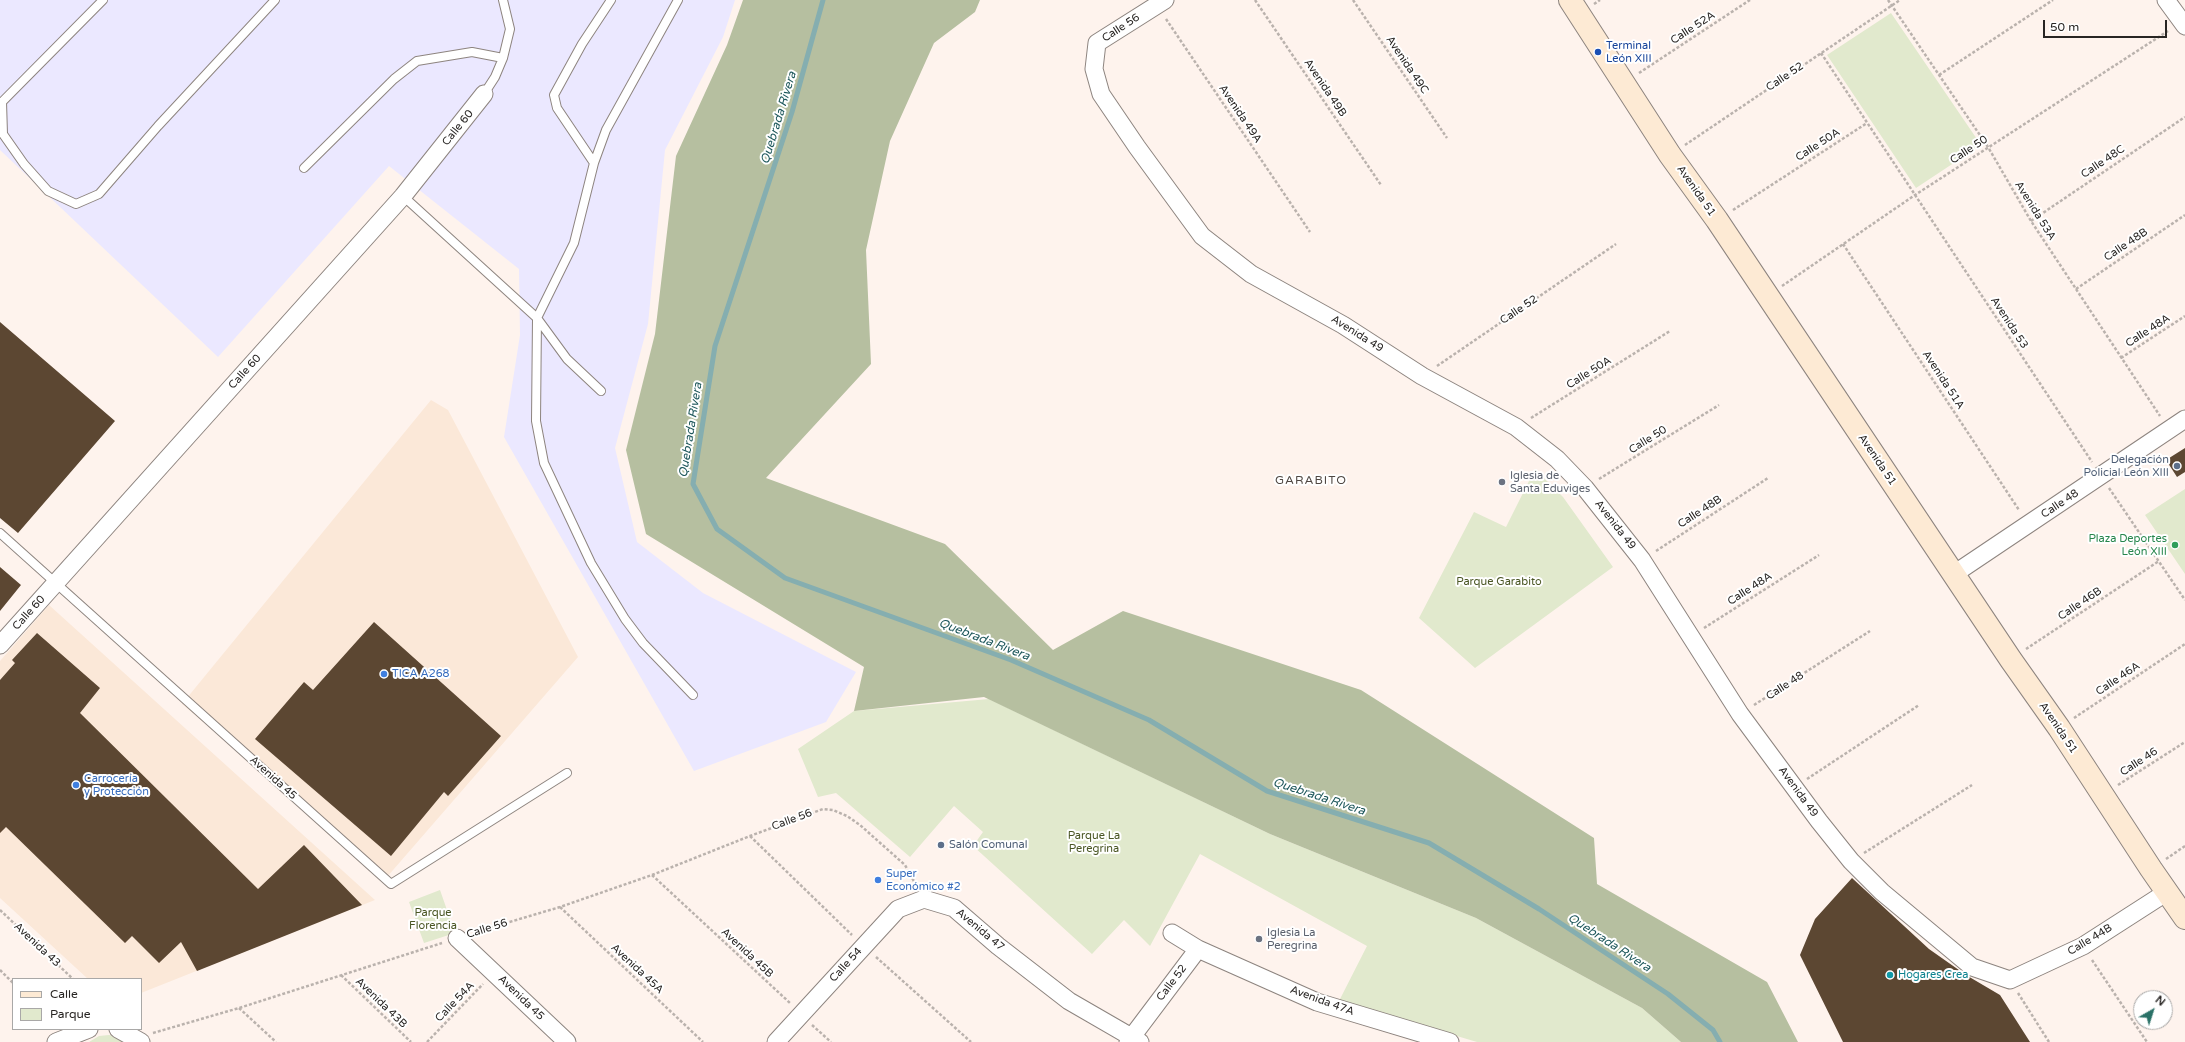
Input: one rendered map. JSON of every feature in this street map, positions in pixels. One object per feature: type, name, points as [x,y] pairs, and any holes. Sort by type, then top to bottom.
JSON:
[{"type":"street","name":"Avenida 51","points":[[1570,0],[1670,154],[1717,220],[1766,297],[2011,660],[2059,728],[2102,796],[2185,918]]},
{"type":"street","points":[[2166,0],[2184,24]]},
{"type":"street","name":"Calle 56","points":[[1097,43],[1161,3]]},
{"type":"street","name":"Avenida 49","points":[[1097,43],[1094,69],[1101,94],[1137,147],[1202,236],[1251,274],[1343,325],[1422,376],[1516,427],[1557,459],[1585,488],[1642,560],[1740,714],[1851,861],[1882,892],[1972,968],[2010,980]]},
{"type":"street","name":"Calle 60","points":[[0,645],[404,196],[484,94]]},
{"type":"street","name":"Calle 48","points":[[1954,574],[2185,419]]},
{"type":"street","name":"Calle 44B","points":[[2010,980],[2083,946],[2167,892]]},
{"type":"street","name":"Calle 54","points":[[776,1042],[898,909],[924,899]]},
{"type":"street","name":"Avenida 47","points":[[924,899],[954,908],[998,946],[1069,1000],[1133,1041]]},
{"type":"street","points":[[1172,933],[1198,949]]},
{"type":"street","name":"Avenida 45","points":[[458,938],[567,1042]]},
{"type":"street","name":"Calle 52","points":[[1133,1041],[1198,949]]},
{"type":"street","name":"Avenida 47A","points":[[1198,949],[1318,1002],[1450,1042]]},
{"type":"street","points":[[67,1040],[87,1030]]},
{"type":"street","points":[[120,1030],[138,1040]]},
{"type":"lane","points":[[103,0],[1,103],[3,134],[24,164],[48,192],[76,204],[99,194],[158,126],[276,0]]},
{"type":"lane","points":[[484,94],[495,78],[503,58],[510,29],[503,0]]},
{"type":"lane","points":[[594,163],[557,108],[554,95],[582,44],[611,0]]},
{"type":"lane","points":[[678,0],[606,130],[594,163],[574,243],[537,318],[536,421],[544,463],[591,562],[625,619],[643,643],[693,695]]},
{"type":"lane","points":[[304,168],[394,79],[417,61],[472,52],[503,58]]},
{"type":"lane","points":[[404,196],[537,318],[567,359],[601,391]]},
{"type":"lane","name":"Avenida 45","points":[[0,533],[57,582],[391,884],[567,773]]},
{"type":"path","name":"Avenida 49B","points":[[1255,0],[1381,185]]},
{"type":"path","name":"Avenida 49C","points":[[1353,0],[1447,138]]},
{"type":"path","name":"Calle 52A","points":[[1624,83],[1750,0]]},
{"type":"path","name":"Avenida 53A","points":[[1888,0],[1988,147],[2030,221],[2170,430]]},
{"type":"path","name":"Calle 52","points":[[1670,154],[1900,0]]},
{"type":"path","points":[[1939,74],[2053,0]]},
{"type":"path","name":"Avenida 49A","points":[[1161,3],[1310,232]]},
{"type":"path","name":"Calle 50","points":[[1766,297],[1988,147],[2184,24]]},
{"type":"path","name":"Avenida 53","points":[[1821,53],[2101,476],[2185,600]]},
{"type":"path","name":"Calle 48C","points":[[2030,221],[2185,117]]},
{"type":"path","name":"Calle 50A","points":[[1717,220],[1867,123]]},
{"type":"path","name":"Calle 48B","points":[[2076,289],[2185,215]]},
{"type":"path","name":"Calle 52","points":[[1422,376],[1616,244]]},
{"type":"path","name":"Avenida 51A","points":[[1843,244],[2029,525]]},
{"type":"path","name":"Calle 48A","points":[[2121,358],[2185,316]]},
{"type":"path","name":"Calle 50A","points":[[1516,427],[1670,331]]},
{"type":"path","name":"Calle 50","points":[[1585,488],[1719,405]]},
{"type":"path","name":"Calle 48B","points":[[1642,560],[1768,478]]},
{"type":"path","name":"Calle 48A","points":[[1691,637],[1819,555]]},
{"type":"path","name":"Calle 46B","points":[[2011,660],[2159,561]]},
{"type":"path","name":"Calle 48","points":[[1740,714],[1870,631]]},
{"type":"path","name":"Calle 46A","points":[[2059,728],[2185,644]]},
{"type":"path","points":[[1795,787],[1919,705]]},
{"type":"path","name":"Calle 46","points":[[2102,796],[2185,742]]},
{"type":"path","points":[[1851,861],[1972,785]]},
{"type":"path","name":"Calle 56","points":[[138,1040],[560,907],[652,875],[822,810],[833,810],[847,816],[860,825],[905,865],[924,899]]},
{"type":"path","name":"Avenida 45B","points":[[652,875],[831,1042]]},
{"type":"path","name":"Avenida 45A","points":[[560,907],[703,1042]]},
{"type":"path","name":"Avenida 43","points":[[0,910],[72,978]]},
{"type":"path","points":[[2083,946],[2147,1042]]},
{"type":"path","points":[[0,970],[12,981]]},
{"type":"path","name":"Calle 54A","points":[[427,1042],[494,972]]},
{"type":"path","name":"Avenida 43B","points":[[341,975],[410,1042]]},
{"type":"path","points":[[2010,980],[2049,1042]]},
{"type":"path","points":[[239,1008],[276,1042]]},
{"type":"shaded area","points":[[0,0],[735,0],[723,37],[665,150],[648,324],[615,448],[637,542],[703,593],[856,672],[826,722],[694,771],[504,437],[520,335],[519,269],[389,166],[218,357],[0,150]]},
{"type":"shaded area","points":[[431,400],[448,410],[578,657],[387,877],[182,704]]},
{"type":"shaded area","points":[[49,605],[375,900],[142,993],[142,978],[87,978],[0,898],[0,661]]},
{"type":"green space","points":[[743,0],[980,0],[975,12],[934,43],[890,141],[866,250],[871,364],[766,478],[945,544],[1053,650],[1123,611],[1361,690],[1594,838],[1597,884],[1767,982],[1798,1042],[1681,1042],[1642,1008],[1476,918],[1270,834],[984,697],[854,711],[864,667],[646,534],[626,450],[655,334],[676,156],[727,45]]},
{"type":"green space","points":[[1891,13],[1981,145],[1916,188],[1827,55]]},
{"type":"green space","name":"Parque Garabito","points":[[1535,469],[1563,497],[1613,567],[1475,668],[1419,618],[1474,512],[1506,527]]},
{"type":"green space","name":"Plaza Deportes León XIII","points":[[2185,489],[2185,574],[2145,515]]},
{"type":"green space","name":"Parque La Peregrina","points":[[989,699],[1270,834],[1476,918],[1642,1008],[1681,1042],[1477,1042],[1339,1001],[1367,946],[1200,854],[1150,946],[1124,920],[1092,954],[973,846],[983,832],[954,806],[910,857],[836,793],[818,797],[798,749],[854,711]]},
{"type":"green space","name":"Parque Florencia","points":[[440,890],[455,933],[424,943],[409,902]]},
{"type":"green space","points":[[109,1035],[119,1037],[130,1042],[89,1042],[99,1036]]},
{"type":"building","points":[[0,322],[115,421],[18,533],[0,518]]},
{"type":"building","name":"Delegación Policial León XIII","points":[[2185,448],[2185,472],[2177,477],[2166,460]]},
{"type":"building","points":[[0,567],[21,585],[0,611]]},
{"type":"building","points":[[374,622],[501,736],[448,796],[444,792],[391,856],[255,739],[304,682],[313,690]]},
{"type":"building","name":"Carrocería y Protección","points":[[37,633],[100,688],[80,713],[258,889],[304,845],[362,905],[197,971],[181,942],[159,963],[132,936],[125,943],[6,827],[0,833],[0,680],[15,663],[12,660]]},
{"type":"building","name":"Hogares Crea","points":[[1852,878],[1929,949],[1966,975],[2000,995],[2030,1042],[1843,1042],[1800,955],[1815,919]]},
{"type":"waterway","name":"Quebrada Rivera","points":[[823,0],[792,112],[715,346],[693,484],[717,529],[785,578],[1011,660],[1149,720],[1267,791],[1429,843],[1539,909],[1668,994],[1713,1030],[1720,1042]]},
{"type":"place","name":"Terminal León XIII","points":[[1598,52]]},
{"type":"place","name":"Delegación Policial León XIII","points":[[2177,466]]},
{"type":"place","name":"Iglesia de Santa Eduviges","points":[[1502,482]]},
{"type":"place","name":"Plaza Deportes León XIII","points":[[2175,545]]},
{"type":"place","name":"TICA A268","points":[[384,674]]},
{"type":"place","name":"Carrocería y Protección","points":[[76,785]]},
{"type":"place","name":"Salón Comunal","points":[[941,845]]},
{"type":"place","name":"Super Económico #2","points":[[878,880]]},
{"type":"place","name":"Iglesia La Peregrina","points":[[1259,939]]},
{"type":"place","name":"Hogares Crea","points":[[1890,975]]},
{"type":"district","name":"GARABITO","points":[[1311,481]]}]
